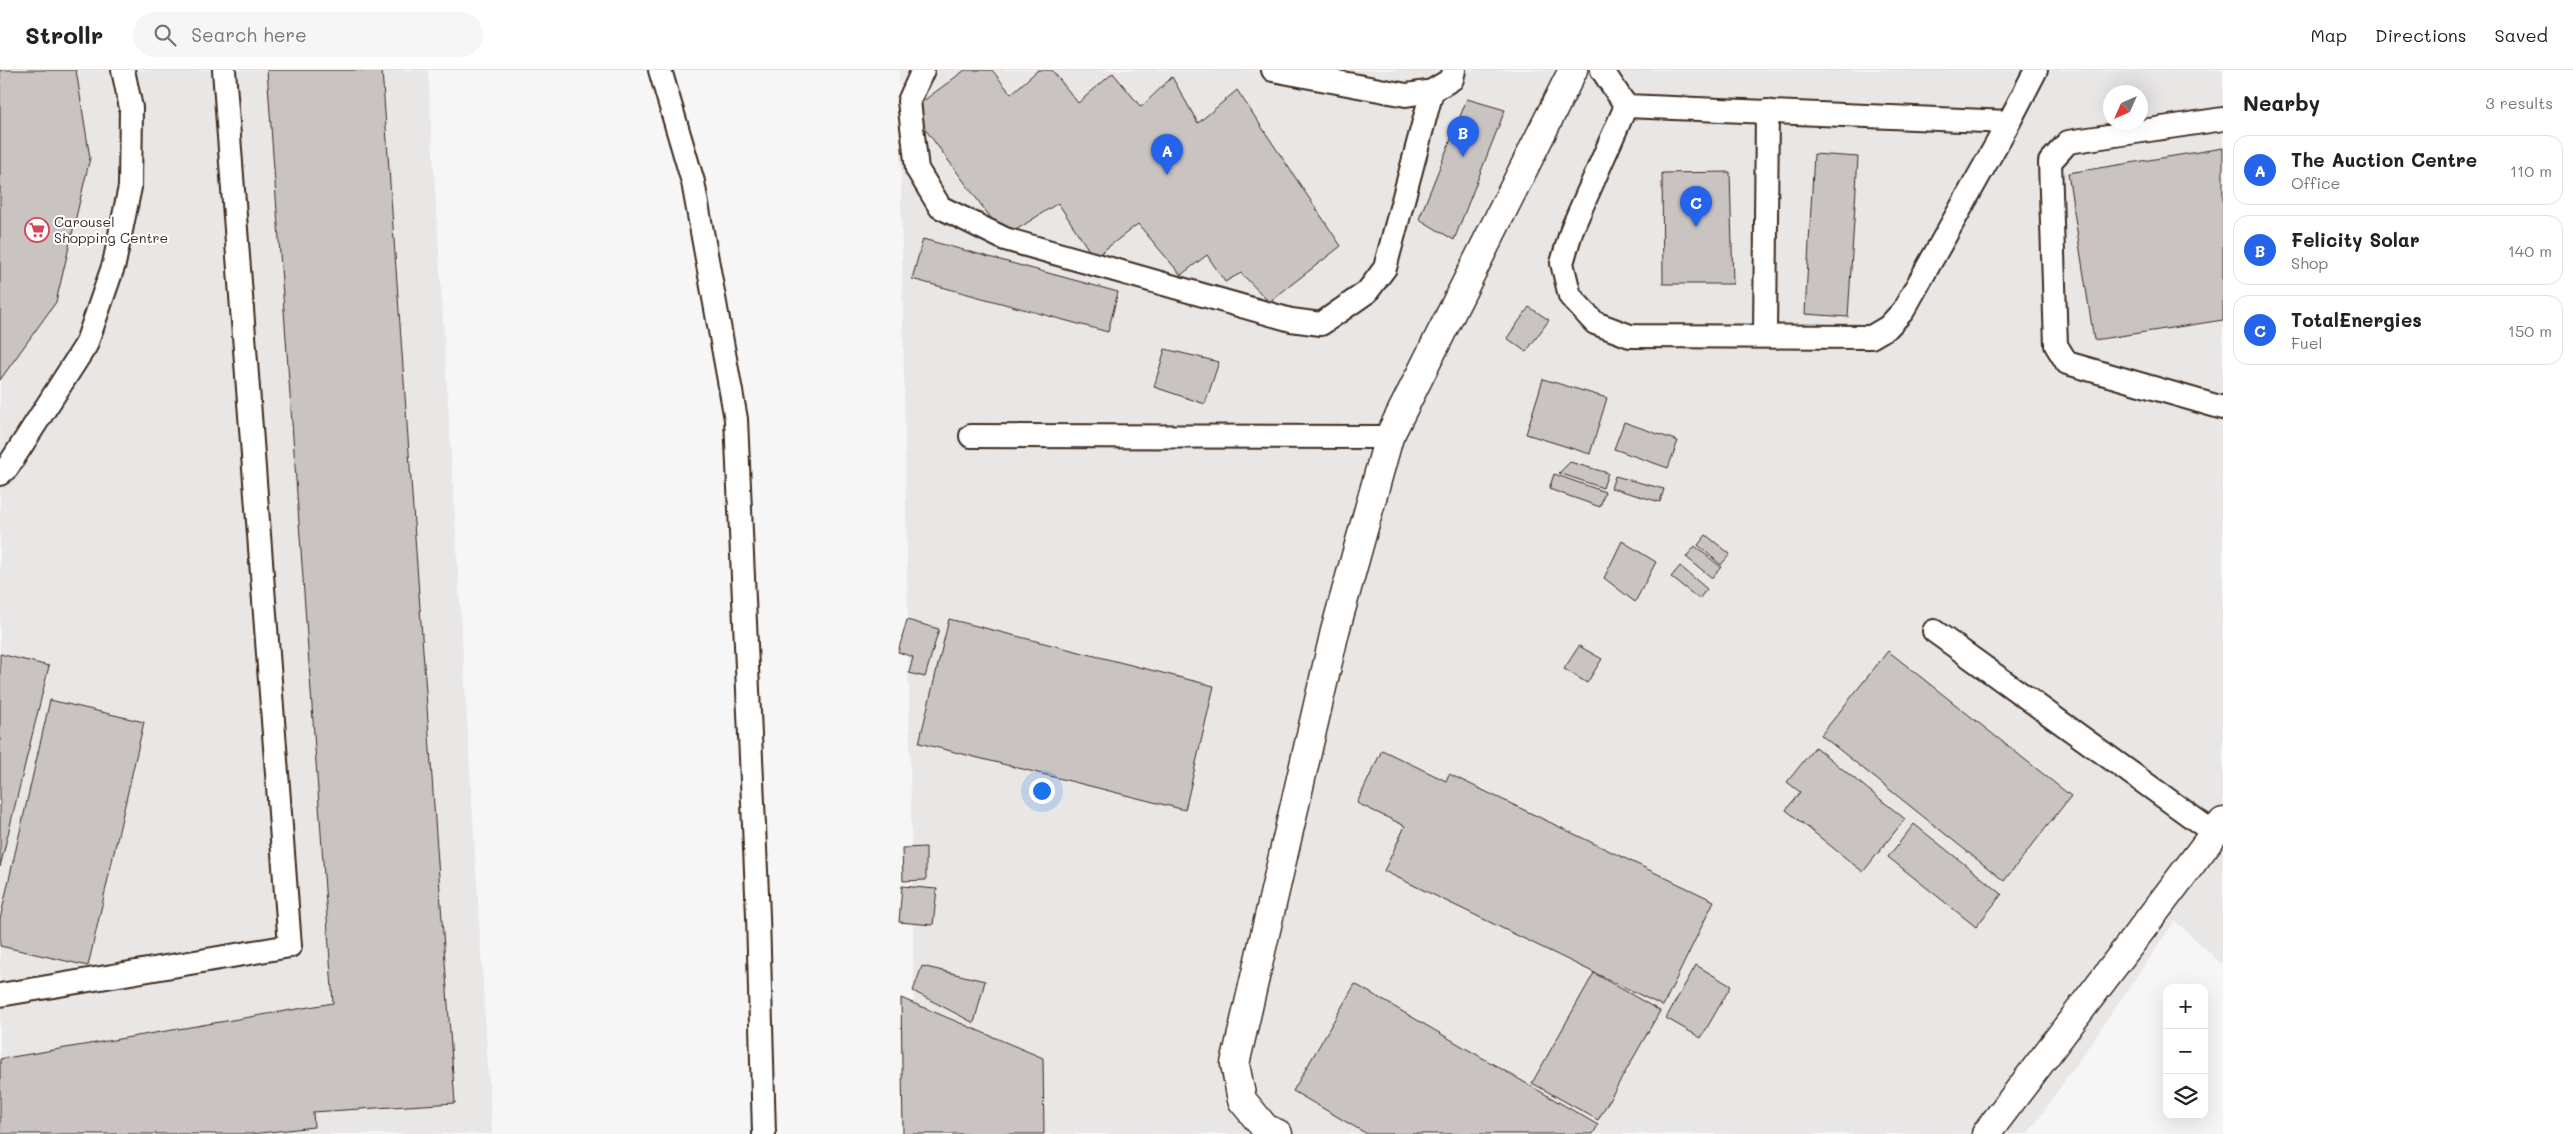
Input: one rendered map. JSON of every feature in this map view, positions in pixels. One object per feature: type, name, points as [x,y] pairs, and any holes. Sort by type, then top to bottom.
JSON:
[{"type":"street","points":[[1278,1134],[1264,1128],[1242,1100],[1234,1064],[1335,631],[1389,437],[1572,70]]},
{"type":"street","points":[[1986,1134],[2220,832]]},
{"type":"lane","points":[[0,474],[7,468],[86,345],[114,264],[130,187],[132,108],[123,70]]},
{"type":"lane","points":[[0,995],[290,946],[224,70]]},
{"type":"lane","points":[[660,70],[693,182],[736,419],[758,906],[764,1134]]},
{"type":"lane","points":[[923,70],[908,101],[916,169],[940,207],[1005,239],[1291,320],[1321,324],[1367,292],[1385,268],[1432,91]]},
{"type":"lane","points":[[1273,70],[1406,95],[1432,91],[1452,79],[1454,70]]},
{"type":"lane","points":[[1602,70],[1626,106]]},
{"type":"lane","points":[[1626,106],[1572,229],[1562,263],[1570,296],[1595,323],[1630,336],[1765,335],[1871,337],[1888,327],[1903,311],[2036,70]]},
{"type":"lane","points":[[1626,106],[2009,122]]},
{"type":"lane","points":[[1765,335],[1767,111]]},
{"type":"lane","points":[[2223,119],[2068,142],[2050,162],[2056,345],[2067,363],[2223,408]]},
{"type":"lane","points":[[971,436],[1389,437]]},
{"type":"lane","points":[[1934,631],[2220,832]]},
{"type":"shaded area","points":[[0,70],[428,70],[492,1134],[0,1134]]},
{"type":"shaded area","points":[[899,70],[2223,70],[2223,965],[2175,921],[2028,1134],[916,1134]]},
{"type":"building","name":"Carousel Shopping Centre","points":[[0,70],[76,70],[90,158],[56,302],[0,380]]},
{"type":"building","points":[[267,70],[382,70],[455,1103],[313,1112],[314,1127],[251,1134],[0,1134],[0,1059],[333,1003]]},
{"type":"building","points":[[965,70],[992,70],[1011,94],[1038,70],[1052,70],[1078,103],[1113,73],[1141,107],[1172,77],[1198,123],[1237,90],[1341,246],[1269,302],[1241,273],[1225,282],[1207,255],[1181,275],[1138,224],[1094,258],[1058,203],[1005,237],[911,110]]},
{"type":"building","points":[[1467,99],[1505,110],[1454,240],[1419,219]]},
{"type":"building","points":[[2223,148],[2223,320],[2094,340],[2068,173]]},
{"type":"building","points":[[1814,154],[1858,157],[1848,317],[1805,314]]},
{"type":"building","points":[[1730,172],[1733,284],[1663,284],[1662,173]]},
{"type":"building","points":[[923,239],[1118,292],[1108,332],[912,279]]},
{"type":"building","points":[[1529,307],[1549,320],[1526,352],[1507,338]]},
{"type":"building","points":[[1165,349],[1219,362],[1205,404],[1154,387]]},
{"type":"building","points":[[1543,379],[1607,398],[1590,454],[1526,434]]},
{"type":"building","points":[[1624,422],[1678,441],[1668,468],[1614,449]]},
{"type":"building","points":[[1570,462],[1608,473],[1603,488],[1559,473]]},
{"type":"building","points":[[1554,474],[1605,492],[1600,507],[1549,489]]},
{"type":"building","points":[[1615,476],[1664,489],[1660,502],[1611,488]]},
{"type":"building","points":[[1706,535],[1730,554],[1721,565],[1698,545]]},
{"type":"building","points":[[1622,541],[1656,562],[1635,602],[1604,578]]},
{"type":"building","points":[[1695,546],[1721,567],[1712,578],[1686,557]]},
{"type":"building","points":[[1680,566],[1707,589],[1699,599],[1671,577]]},
{"type":"building","points":[[949,619],[1214,686],[1185,810],[919,743]]},
{"type":"building","points":[[907,620],[939,629],[925,677],[909,673],[913,657],[898,652]]},
{"type":"building","points":[[1579,646],[1602,659],[1587,683],[1564,669]]},
{"type":"building","points":[[1888,651],[2071,796],[2004,881],[1821,735]]},
{"type":"building","points":[[0,654],[49,666],[0,867]]},
{"type":"building","points":[[50,700],[144,722],[88,966],[0,946],[0,919]]},
{"type":"building","points":[[1815,747],[1905,819],[1863,872],[1786,810],[1800,792],[1787,782]]},
{"type":"building","points":[[1382,750],[1446,781],[1449,774],[1714,901],[1663,1006],[1384,871],[1405,826],[1357,803]]},
{"type":"building","points":[[1914,824],[2002,894],[1976,927],[1888,857]]},
{"type":"building","points":[[926,847],[926,880],[903,881],[902,848]]},
{"type":"building","points":[[902,886],[937,889],[933,925],[899,922]]},
{"type":"building","points":[[1696,965],[1731,986],[1701,1038],[1666,1018]]},
{"type":"building","points":[[922,966],[985,981],[974,1023],[913,991]]},
{"type":"building","points":[[1594,973],[1660,1011],[1598,1120],[1532,1083]]},
{"type":"building","points":[[1355,984],[1598,1125],[1593,1134],[1367,1134],[1293,1091]]},
{"type":"building","points":[[901,998],[1043,1058],[1044,1134],[903,1134]]},
{"type":"place","name":"Felicity Solar","points":[[1463,157]]},
{"type":"place","name":"The Auction Centre","points":[[1167,175]]},
{"type":"place","name":"TotalEnergies","points":[[1696,227]]},
{"type":"place","name":"Carousel Shopping Centre","points":[[37,230]]}]
